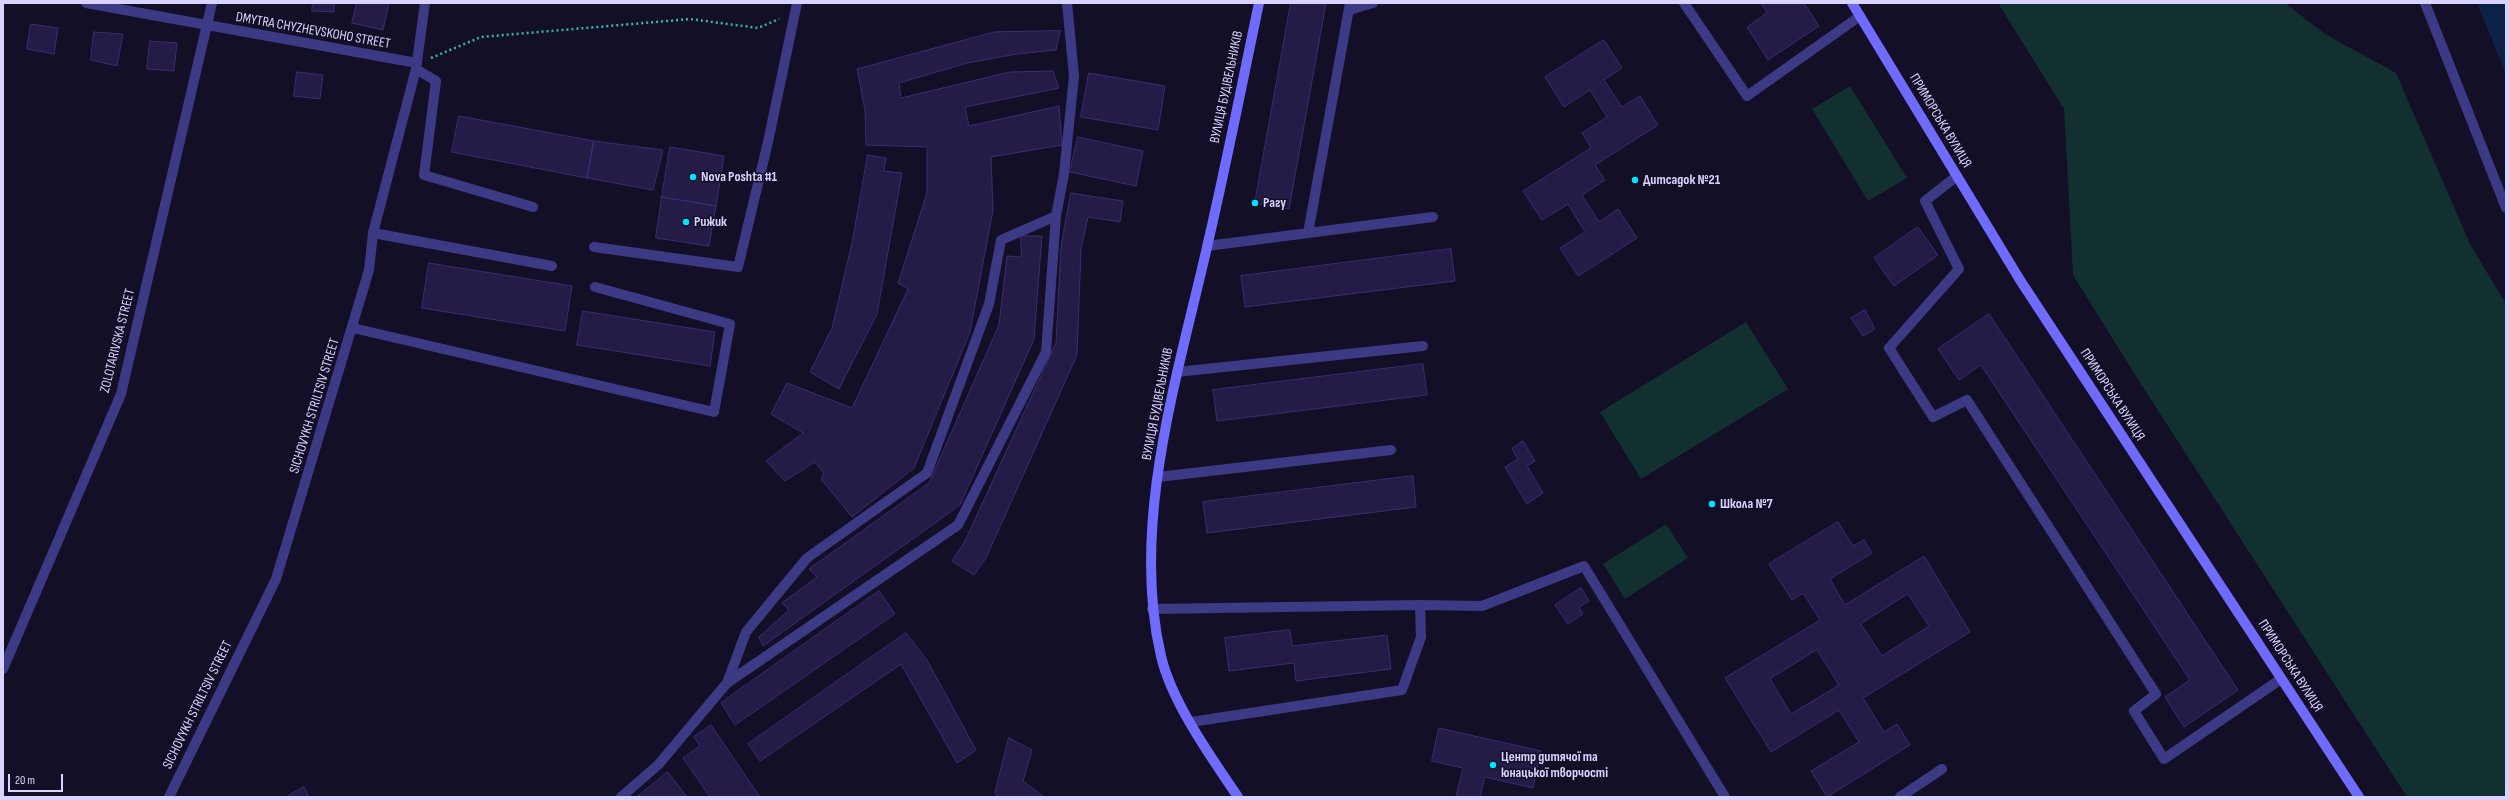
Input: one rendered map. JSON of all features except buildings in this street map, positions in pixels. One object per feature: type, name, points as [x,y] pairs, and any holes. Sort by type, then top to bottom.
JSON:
[{"type":"street","name":"DMYTRA CHYZHEVSKOHO STREET","points":[[86,3],[417,66]]},
{"type":"street","name":"ZOLOTARIVSKA STREET","points":[[3,669],[121,394],[212,3]]},
{"type":"street","name":"SICHOVYKH STRILTSIV STREET","points":[[169,797],[276,579],[353,328],[369,270],[373,233],[417,66],[425,3]]},
{"type":"street","points":[[594,247],[738,268],[768,142],[797,3]]},
{"type":"street","points":[[621,797],[658,765],[727,683],[958,525],[1046,352],[1056,216],[1064,174],[1074,76],[1067,3]]},
{"type":"street","name":"ВУЛИЦЯ БУДІВЕЛЬНИКІВ","points":[[1238,797],[1206,750],[1177,695],[1161,658],[1152,609],[1151,554],[1154,501],[1177,372],[1207,246],[1259,3]]},
{"type":"street","points":[[1308,233],[1349,6],[1373,3]]},
{"type":"street","points":[[1684,3],[1747,96],[1860,16]]},
{"type":"street","name":"ПРИМОРСЬКА ВУЛИЦЯ","points":[[1852,3],[2020,280],[2359,797]]},
{"type":"street","points":[[2425,3],[2506,208]]},
{"type":"street","points":[[417,66],[436,81],[424,175],[533,207]]},
{"type":"street","points":[[1957,176],[1925,201],[1959,269],[1890,348],[1929,411],[1933,417],[1967,400],[2156,694],[2134,711],[2164,759],[2281,679]]},
{"type":"street","points":[[727,683],[746,632],[807,558],[927,473],[989,304],[1001,240],[1056,216]]},
{"type":"street","points":[[1207,246],[1433,217]]},
{"type":"street","points":[[373,233],[552,266]]},
{"type":"street","points":[[353,328],[714,412],[730,324],[595,287]]},
{"type":"street","points":[[1177,372],[1423,346]]},
{"type":"street","points":[[1158,477],[1391,450]]},
{"type":"street","points":[[1152,609],[1420,605],[1482,606],[1584,566],[1725,797]]},
{"type":"street","points":[[1191,722],[1402,690],[1422,637],[1420,605]]},
{"type":"street","points":[[1900,797],[1942,770]]},
{"type":"path","points":[[417,66],[481,37],[690,19],[758,28],[794,13]]},
{"type":"green space","points":[[1998,3],[2285,3],[2325,34],[2396,73],[2470,244],[2506,304],[2506,797],[2407,797],[2139,381],[2073,275],[2064,109]]},
{"type":"green space","points":[[1850,86],[1907,178],[1868,201],[1812,109]]},
{"type":"green space","points":[[1746,322],[1788,389],[1641,479],[1600,412]]},
{"type":"green space","points":[[1666,524],[1688,558],[1625,599],[1603,564]]},
{"type":"water","points":[[2477,3],[2506,3],[2506,74]]},
{"type":"place","name":"Nova Poshta #1","points":[[693,177]]},
{"type":"place","name":"Дитсадок №21","points":[[1635,180]]},
{"type":"place","name":"Рагу","points":[[1255,203]]},
{"type":"place","name":"Рижик","points":[[686,222]]},
{"type":"place","name":"Школа №7","points":[[1712,504]]},
{"type":"place","name":"Центр дитячої та юнацької творчості","points":[[1493,765]]}]
